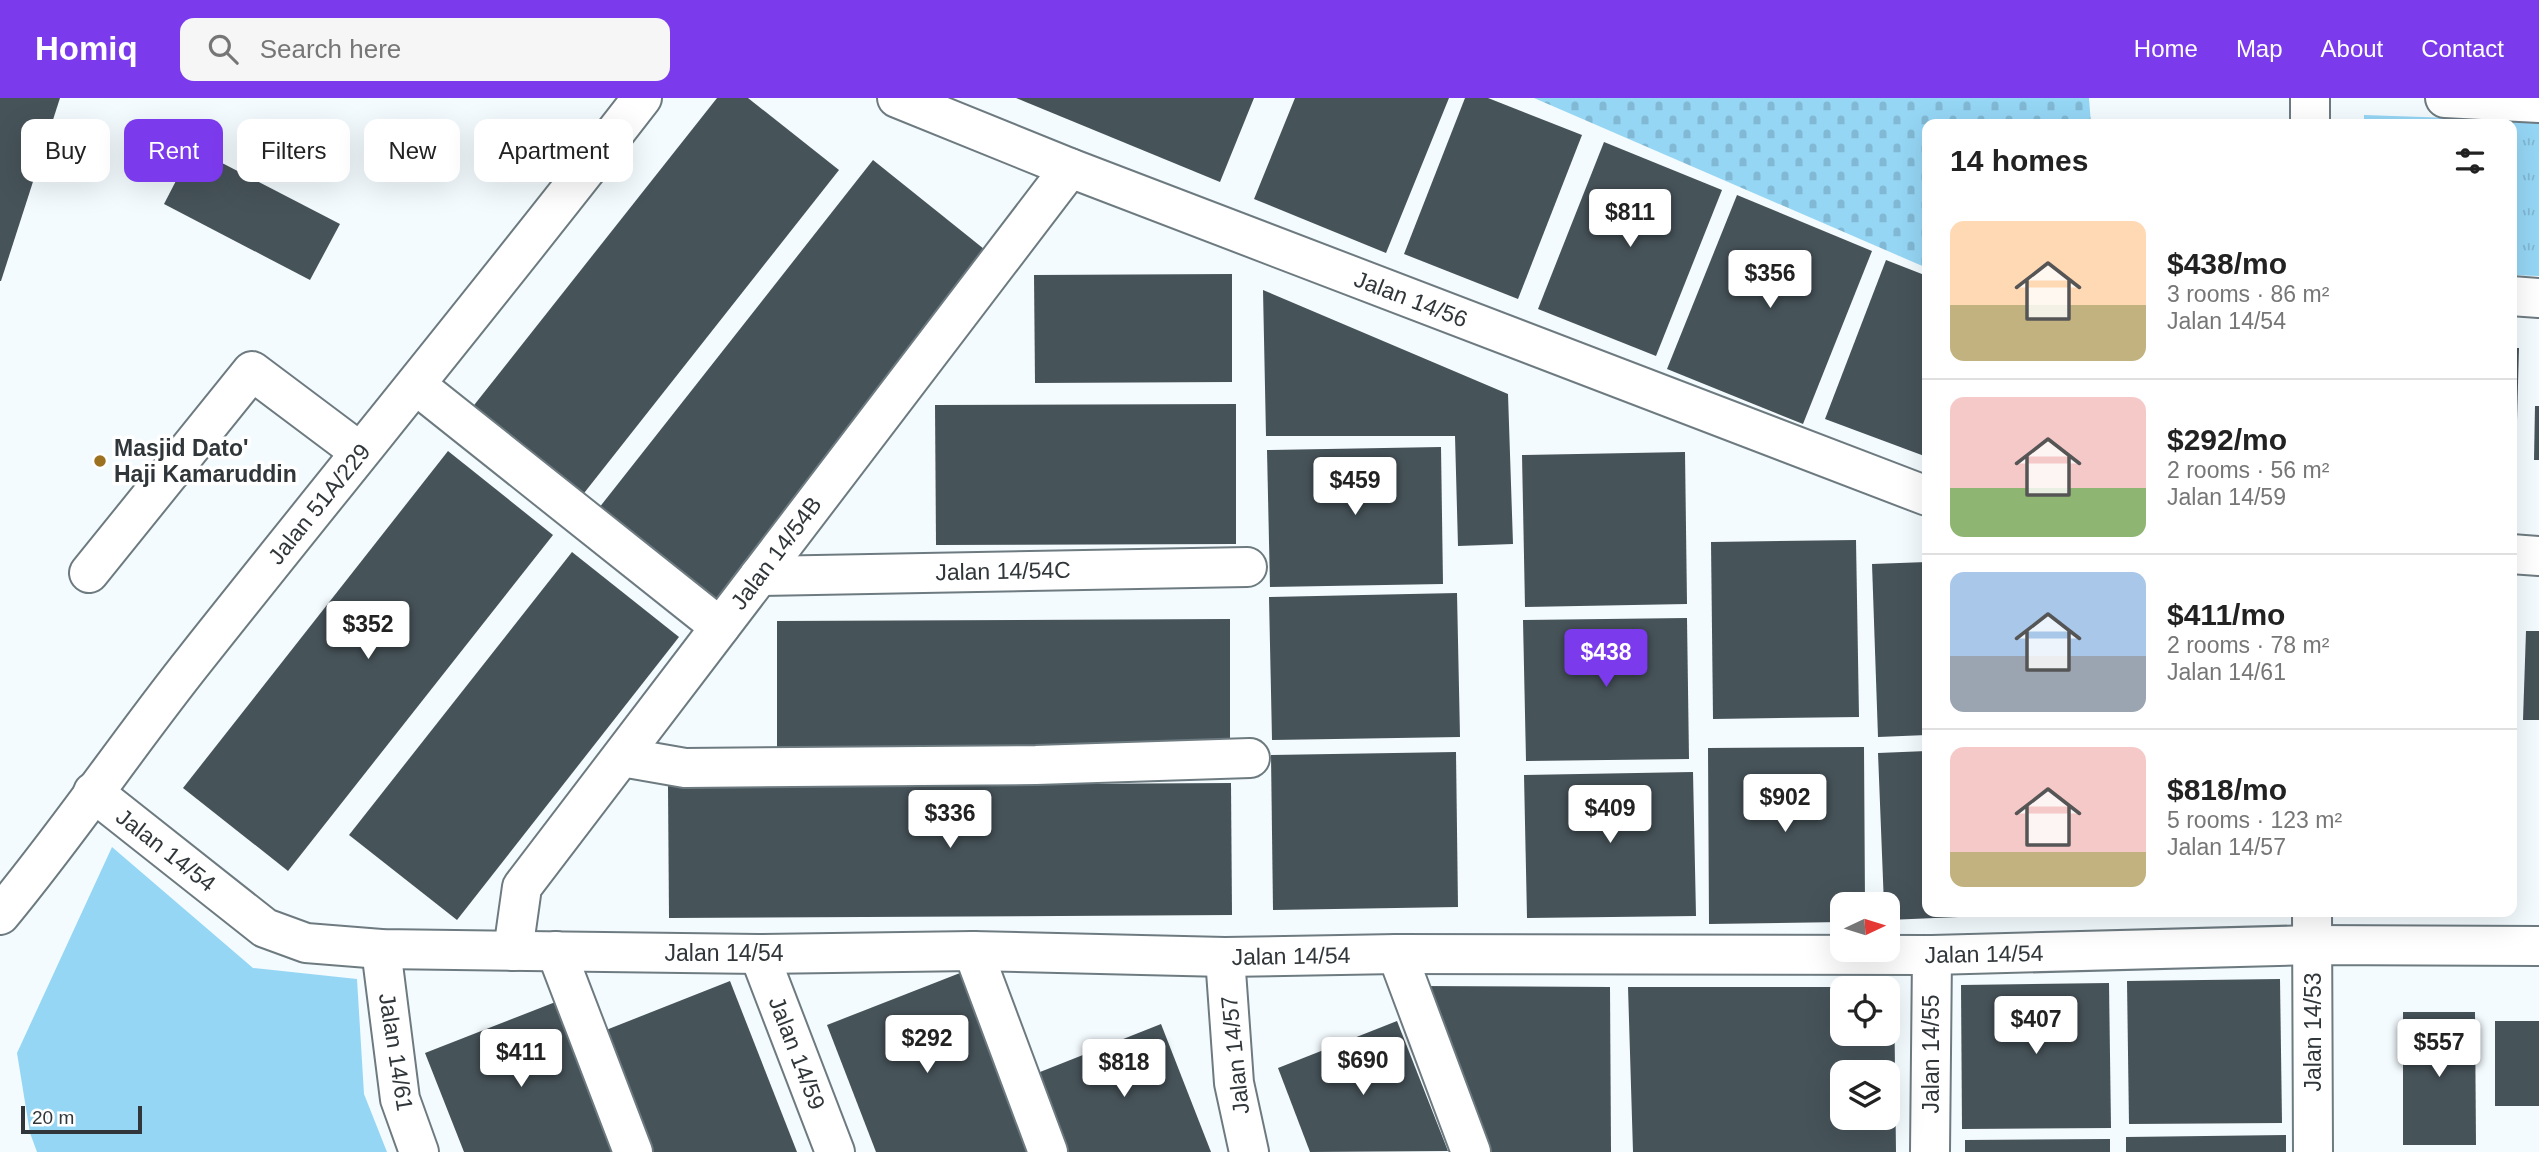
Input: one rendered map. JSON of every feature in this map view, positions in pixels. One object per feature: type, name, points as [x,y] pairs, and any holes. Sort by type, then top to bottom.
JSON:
[{"type":"street","name":"Jalan 51A/229","points":[[0,916],[193,661],[416,385],[642,98]]},
{"type":"street","name":"Jalan 14/56","points":[[898,98],[1070,167],[1922,494]]},
{"type":"street","points":[[2310,98],[2310,119]]},
{"type":"street","points":[[2445,98],[2539,103]]},
{"type":"street","name":"Jalan 14/54B","points":[[513,951],[522,887],[1070,167]]},
{"type":"street","points":[[2517,296],[2539,298]]},
{"type":"street","points":[[89,573],[252,371],[360,452]]},
{"type":"street","points":[[416,385],[720,627]]},
{"type":"street","points":[[2517,554],[2539,556]]},
{"type":"street","name":"Jalan 14/54C","points":[[759,576],[1247,567]]},
{"type":"street","points":[[622,757],[685,768],[1036,765],[1250,758]]},
{"type":"street","name":"Jalan 14/54","points":[[93,792],[265,928],[306,943],[381,949],[759,954],[973,951],[1225,957],[1397,954],[1931,955],[2312,928],[2539,946]]},
{"type":"street","name":"Jalan 14/53","points":[[2312,928],[2313,1152]]},
{"type":"street","name":"Jalan 14/61","points":[[381,949],[400,1099],[419,1152]]},
{"type":"street","points":[[556,951],[633,1152]]},
{"type":"street","points":[[973,951],[1048,1152]]},
{"type":"street","name":"Jalan 14/59","points":[[759,954],[835,1152]]},
{"type":"street","points":[[1397,954],[1471,1152]]},
{"type":"street","name":"Jalan 14/55","points":[[1930,1152],[1931,955]]},
{"type":"street","name":"Jalan 14/57","points":[[1225,957],[1234,1083],[1249,1152]]},
{"type":"green space","points":[[1534,98],[2089,98],[2091,119],[1922,119],[1922,266]]},
{"type":"green space","points":[[2364,115],[2481,119],[2364,119]]},
{"type":"green space","points":[[2517,120],[2539,121],[2539,276],[2517,275]]},
{"type":"green space","points":[[112,847],[253,968],[357,979],[364,1094],[387,1152],[37,1152],[30,1133],[17,1053]]},
{"type":"building","points":[[0,98],[60,98],[53,119],[21,119],[21,182],[33,182],[0,281]]},
{"type":"building","points":[[717,98],[748,98],[839,170],[577,502],[467,414]]},
{"type":"building","points":[[1016,98],[1254,98],[1220,182]]},
{"type":"building","points":[[1295,98],[1449,98],[1386,253],[1254,199]]},
{"type":"building","points":[[1465,98],[1488,98],[1582,135],[1518,299],[1404,254]]},
{"type":"building","points":[[1604,142],[1722,190],[1656,356],[1538,309]]},
{"type":"building","points":[[873,160],[989,253],[711,607],[595,513]]},
{"type":"building","points":[[223,164],[237,171],[237,182],[259,182],[340,224],[310,280],[164,204],[175,182],[223,182]]},
{"type":"building","points":[[1737,195],[1872,251],[1803,424],[1667,369]]},
{"type":"building","points":[[1886,260],[1922,274],[1922,455],[1825,419]]},
{"type":"building","points":[[1232,274],[1232,382],[1035,383],[1034,275]]},
{"type":"building","points":[[1263,290],[1508,394],[1513,544],[1458,546],[1455,436],[1266,436]]},
{"type":"building","points":[[2517,348],[2519,348],[2517,421]]},
{"type":"building","points":[[1236,404],[1236,544],[936,545],[935,405]]},
{"type":"building","points":[[2535,406],[2539,406],[2539,460],[2534,460]]},
{"type":"building","points":[[1441,447],[1443,584],[1270,587],[1267,450]]},
{"type":"building","points":[[448,451],[553,535],[288,871],[183,788]]},
{"type":"building","points":[[1685,452],[1687,604],[1525,607],[1522,455]]},
{"type":"building","points":[[1856,540],[1859,717],[1713,719],[1711,542]]},
{"type":"building","points":[[572,552],[679,637],[457,920],[349,835]]},
{"type":"building","points":[[1922,562],[1922,735],[1878,737],[1872,564]]},
{"type":"building","points":[[1457,593],[1460,737],[1272,740],[1269,597]]},
{"type":"building","points":[[1687,618],[1689,759],[1526,761],[1523,620]]},
{"type":"building","points":[[1230,619],[1230,748],[777,750],[777,621]]},
{"type":"building","points":[[2526,631],[2539,631],[2539,720],[2523,720]]},
{"type":"building","points":[[1864,747],[1865,892],[1830,892],[1830,922],[1709,924],[1708,748]]},
{"type":"building","points":[[1922,751],[1922,917],[1958,917],[1900,919],[1900,892],[1883,892],[1878,753]]},
{"type":"building","points":[[1456,752],[1458,907],[1273,910],[1271,755]]},
{"type":"building","points":[[1693,772],[1696,916],[1527,918],[1524,775]]},
{"type":"building","points":[[1231,783],[1232,915],[669,918],[668,786]]},
{"type":"building","points":[[960,973],[1029,1152],[876,1152],[827,1025]]},
{"type":"building","points":[[2280,979],[2282,1123],[2129,1124],[2127,981]]},
{"type":"building","points":[[730,981],[797,1152],[648,1152],[601,1032]]},
{"type":"building","points":[[2109,983],[2111,1128],[1962,1129],[1961,985]]},
{"type":"building","points":[[1420,986],[1610,987],[1611,1152],[1483,1152]]},
{"type":"building","points":[[1628,987],[1830,987],[1830,1046],[1895,1046],[1895,1060],[1830,1060],[1830,1130],[1896,1130],[1896,1152],[1633,1152]]},
{"type":"building","points":[[558,1001],[617,1152],[464,1152],[425,1053]]},
{"type":"building","points":[[2403,1012],[2475,1012],[2476,1145],[2403,1145]]},
{"type":"building","points":[[1397,1021],[1448,1151],[1310,1152],[1278,1068]]},
{"type":"building","points":[[2495,1021],[2539,1021],[2539,1106],[2495,1106]]},
{"type":"building","points":[[1161,1024],[1211,1152],[1066,1152],[1035,1074]]},
{"type":"building","points":[[2286,1135],[2286,1152],[2126,1152],[2126,1137]]},
{"type":"building","points":[[2110,1139],[2110,1152],[1965,1152],[1965,1140]]},
{"type":"place","name":"Masjid Dato' Haji Kamaruddin","points":[[100,461]]}]
